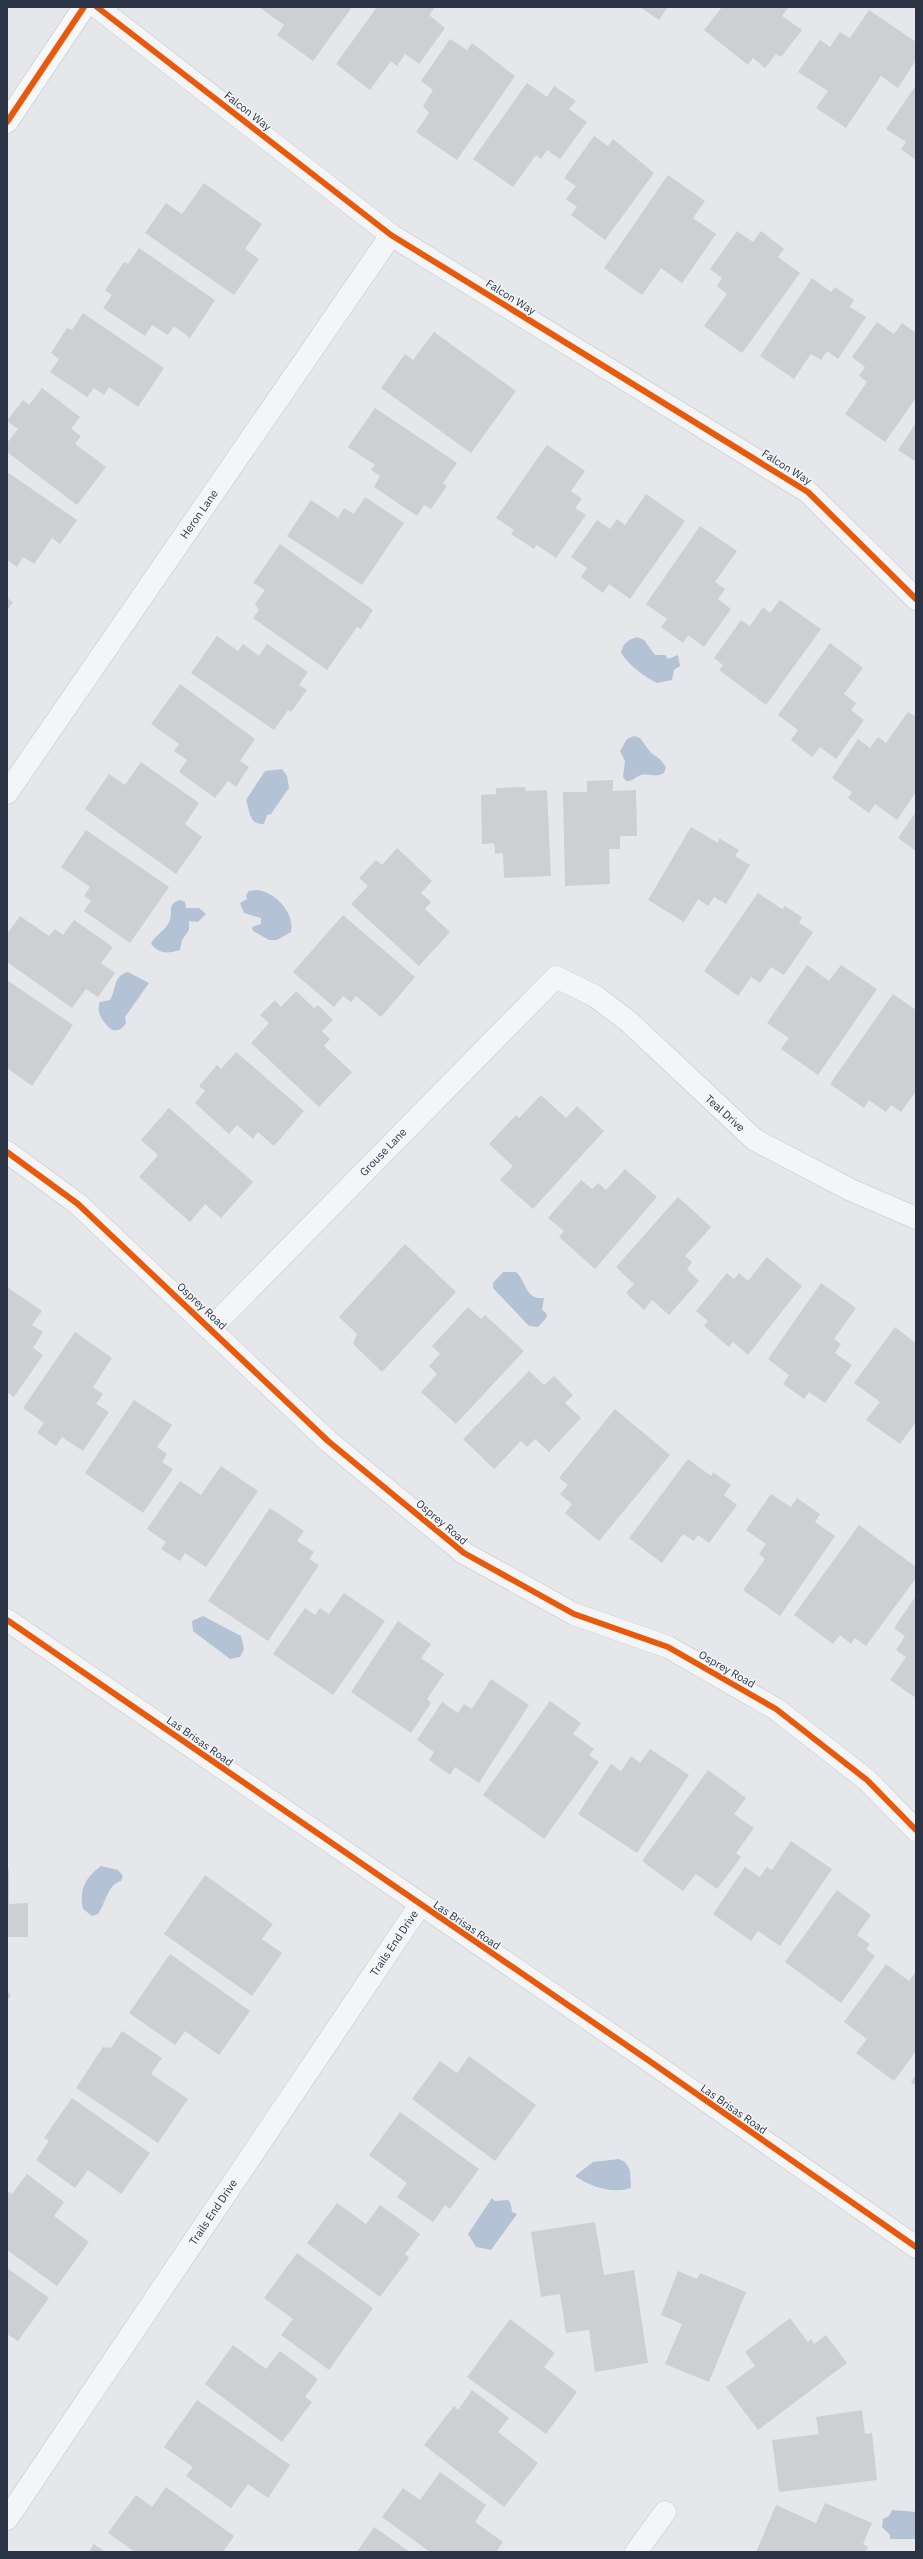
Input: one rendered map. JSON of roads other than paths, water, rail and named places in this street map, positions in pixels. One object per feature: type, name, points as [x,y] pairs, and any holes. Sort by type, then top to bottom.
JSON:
[{"type":"main road","points":[[7,122],[84,7]]},
{"type":"street","name":"Falcon Way","points":[[97,7],[390,235],[808,492],[916,599]]},
{"type":"street","name":"Heron Lane","points":[[7,793],[390,235]]},
{"type":"street","name":"Teal Drive","points":[[556,977],[596,996],[628,1020],[755,1140],[851,1190],[916,1218]]},
{"type":"street","name":"Grouse Lane","points":[[211,1328],[556,977]]},
{"type":"street","name":"Osprey Road","points":[[7,1152],[78,1204],[211,1328],[328,1441],[464,1553],[574,1614],[668,1647],[776,1709],[867,1780],[916,1830]]},
{"type":"street","name":"Las Brisas Road","points":[[7,1620],[420,1905],[648,2060],[916,2247]]},
{"type":"street","name":"Trails End Drive","points":[[7,2519],[420,1905]]},
{"type":"street","points":[[636,2552],[665,2512]]},
{"type":"water","points":[[637,637],[644,640],[655,655],[665,655],[668,659],[678,655],[680,666],[674,670],[672,680],[657,683],[637,670],[628,662],[621,653],[623,647],[629,641]]},
{"type":"water","points":[[634,736],[640,738],[651,753],[660,759],[666,767],[664,773],[658,775],[641,775],[632,780],[626,781],[623,777],[625,761],[620,751],[627,739]]},
{"type":"water","points":[[282,769],[287,776],[289,788],[271,814],[267,815],[264,824],[259,824],[251,817],[246,800],[265,771]]},
{"type":"water","points":[[256,890],[270,894],[282,904],[290,918],[291,932],[277,940],[269,940],[253,931],[252,927],[261,924],[261,918],[244,913],[240,903],[247,899],[246,895],[249,891]]},
{"type":"water","points":[[180,900],[185,902],[186,908],[199,908],[206,914],[198,922],[189,921],[189,930],[182,940],[180,950],[164,952],[158,950],[151,944],[169,922],[173,904]]},
{"type":"water","points":[[128,972],[149,983],[125,1017],[126,1023],[123,1027],[119,1030],[112,1030],[99,1014],[100,1002],[110,1000],[118,979],[120,976]]},
{"type":"water","points":[[503,1272],[516,1272],[520,1276],[527,1290],[533,1296],[544,1298],[542,1310],[546,1313],[547,1317],[538,1327],[529,1326],[493,1288],[493,1283]]},
{"type":"water","points":[[203,1616],[241,1636],[244,1649],[240,1657],[230,1659],[193,1631],[192,1621]]},
{"type":"water","points":[[101,1866],[118,1870],[123,1876],[121,1881],[116,1883],[110,1890],[98,1914],[92,1916],[83,1909],[83,1890],[87,1880]]},
{"type":"water","points":[[619,2159],[625,2162],[630,2170],[631,2188],[624,2190],[609,2190],[595,2186],[575,2176],[593,2162]]},
{"type":"water","points":[[492,2198],[495,2201],[508,2200],[511,2204],[512,2212],[517,2214],[491,2250],[476,2247],[468,2234]]},
{"type":"water","points":[[892,2510],[916,2512],[916,2539],[890,2539],[890,2535],[882,2527],[883,2519],[889,2516]]}]
